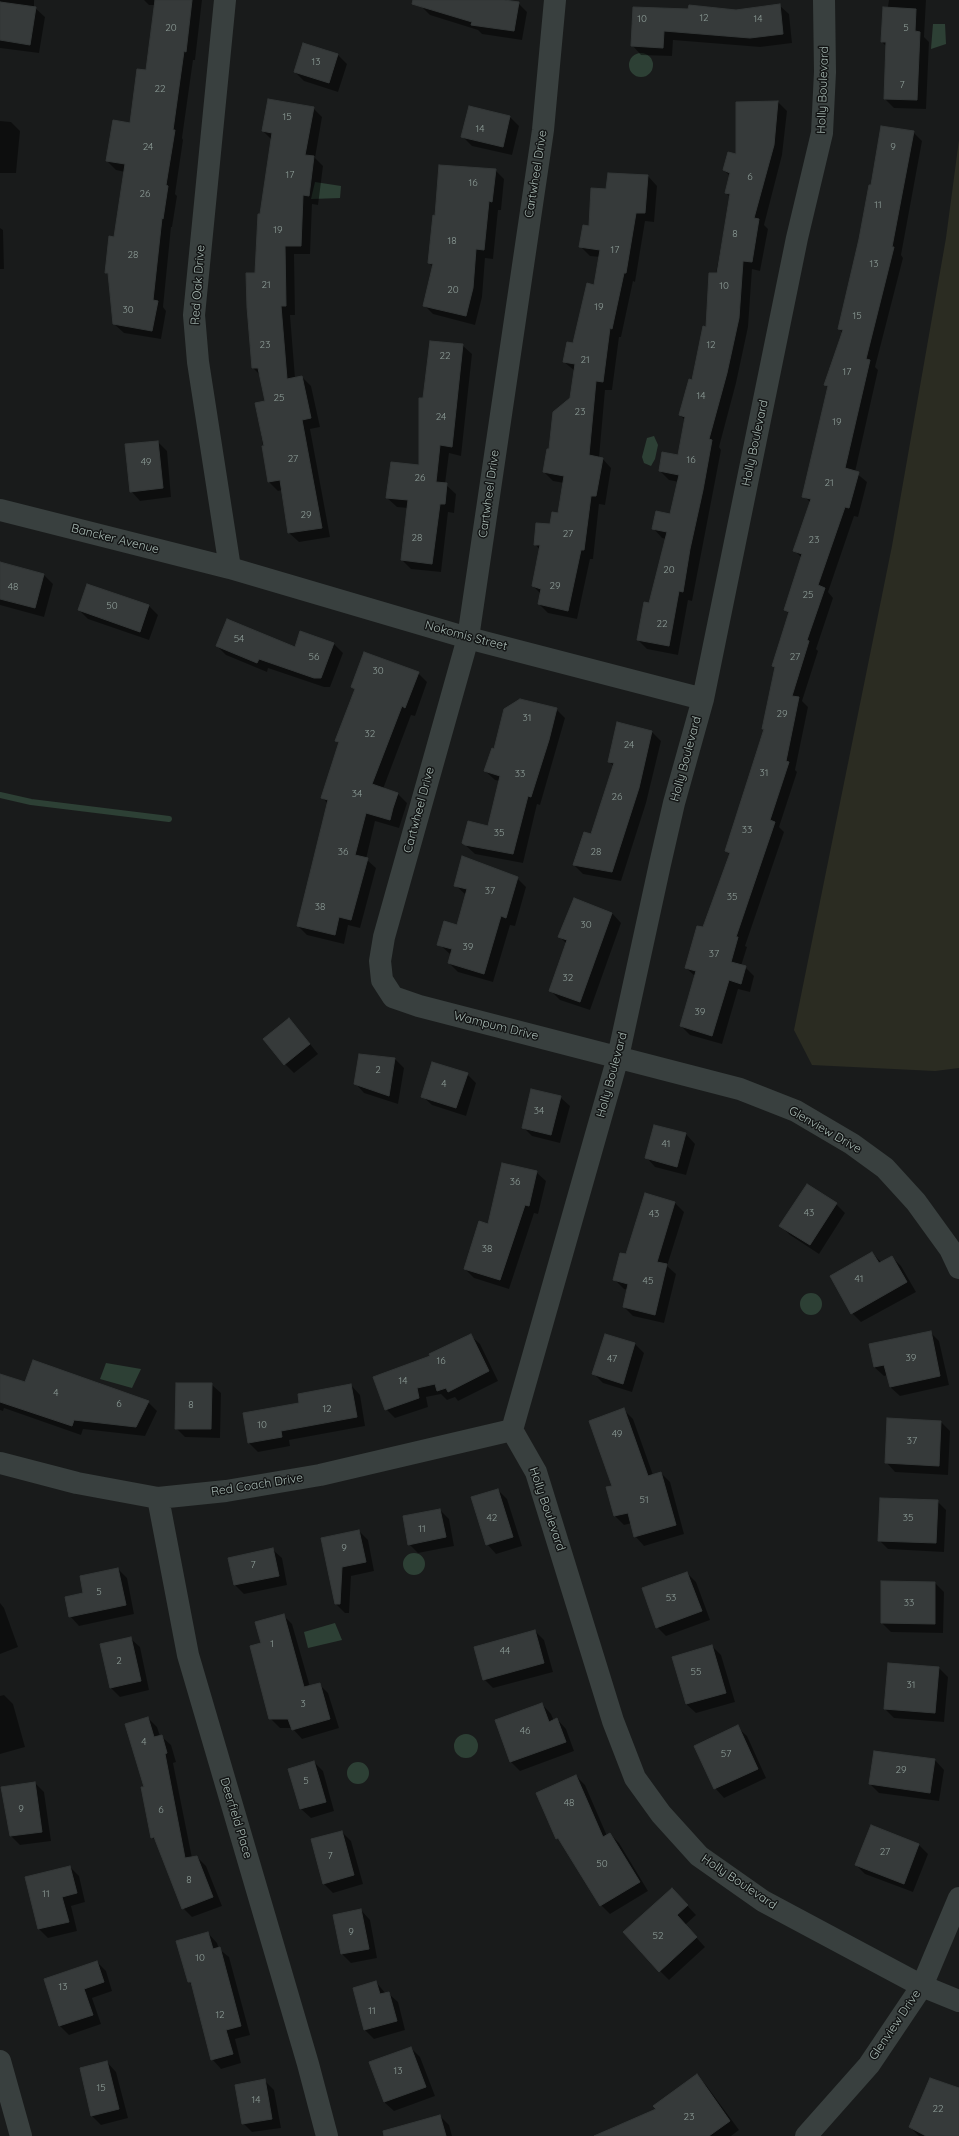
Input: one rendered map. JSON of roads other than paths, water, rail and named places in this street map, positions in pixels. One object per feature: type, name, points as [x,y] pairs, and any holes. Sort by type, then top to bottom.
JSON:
[{"type":"street","name":"Red Oak Drive","points":[[225,0],[194,315],[198,362],[230,568]]},
{"type":"street","name":"Cartwheel Drive","points":[[382,980],[380,961],[384,937],[468,638],[543,130],[555,0]]},
{"type":"street","name":"Holly Boulevard","points":[[824,0],[825,72],[822,133],[794,253],[703,699],[668,826],[618,1057],[512,1430],[536,1472],[614,1722],[635,1778],[661,1814],[699,1856],[763,1902],[922,1986],[959,2001]]},
{"type":"street","name":"Bancker Avenue","points":[[0,510],[230,568]]},
{"type":"street","name":"Nokomis Street","points":[[230,568],[468,638],[703,699]]},
{"type":"street","name":"Wampum Drive","points":[[382,980],[393,996],[419,1006],[618,1057]]},
{"type":"street","name":"Glenview Drive","points":[[618,1057],[740,1089],[796,1111],[852,1144],[885,1168],[916,1202],[950,1249],[959,1268]]},
{"type":"street","name":"Red Coach Drive","points":[[0,1463],[77,1483],[158,1498],[226,1491],[320,1475],[512,1430]]},
{"type":"street","name":"Deerfield Place","points":[[158,1498],[188,1655],[308,2064],[327,2136]]},
{"type":"street","name":"Glenview Drive","points":[[806,2136],[869,2065],[922,1986],[959,1898]]},
{"type":"street","points":[[0,2061],[21,2136]]},
{"type":"waterway","points":[[0,795],[31,802],[169,819]]}]
